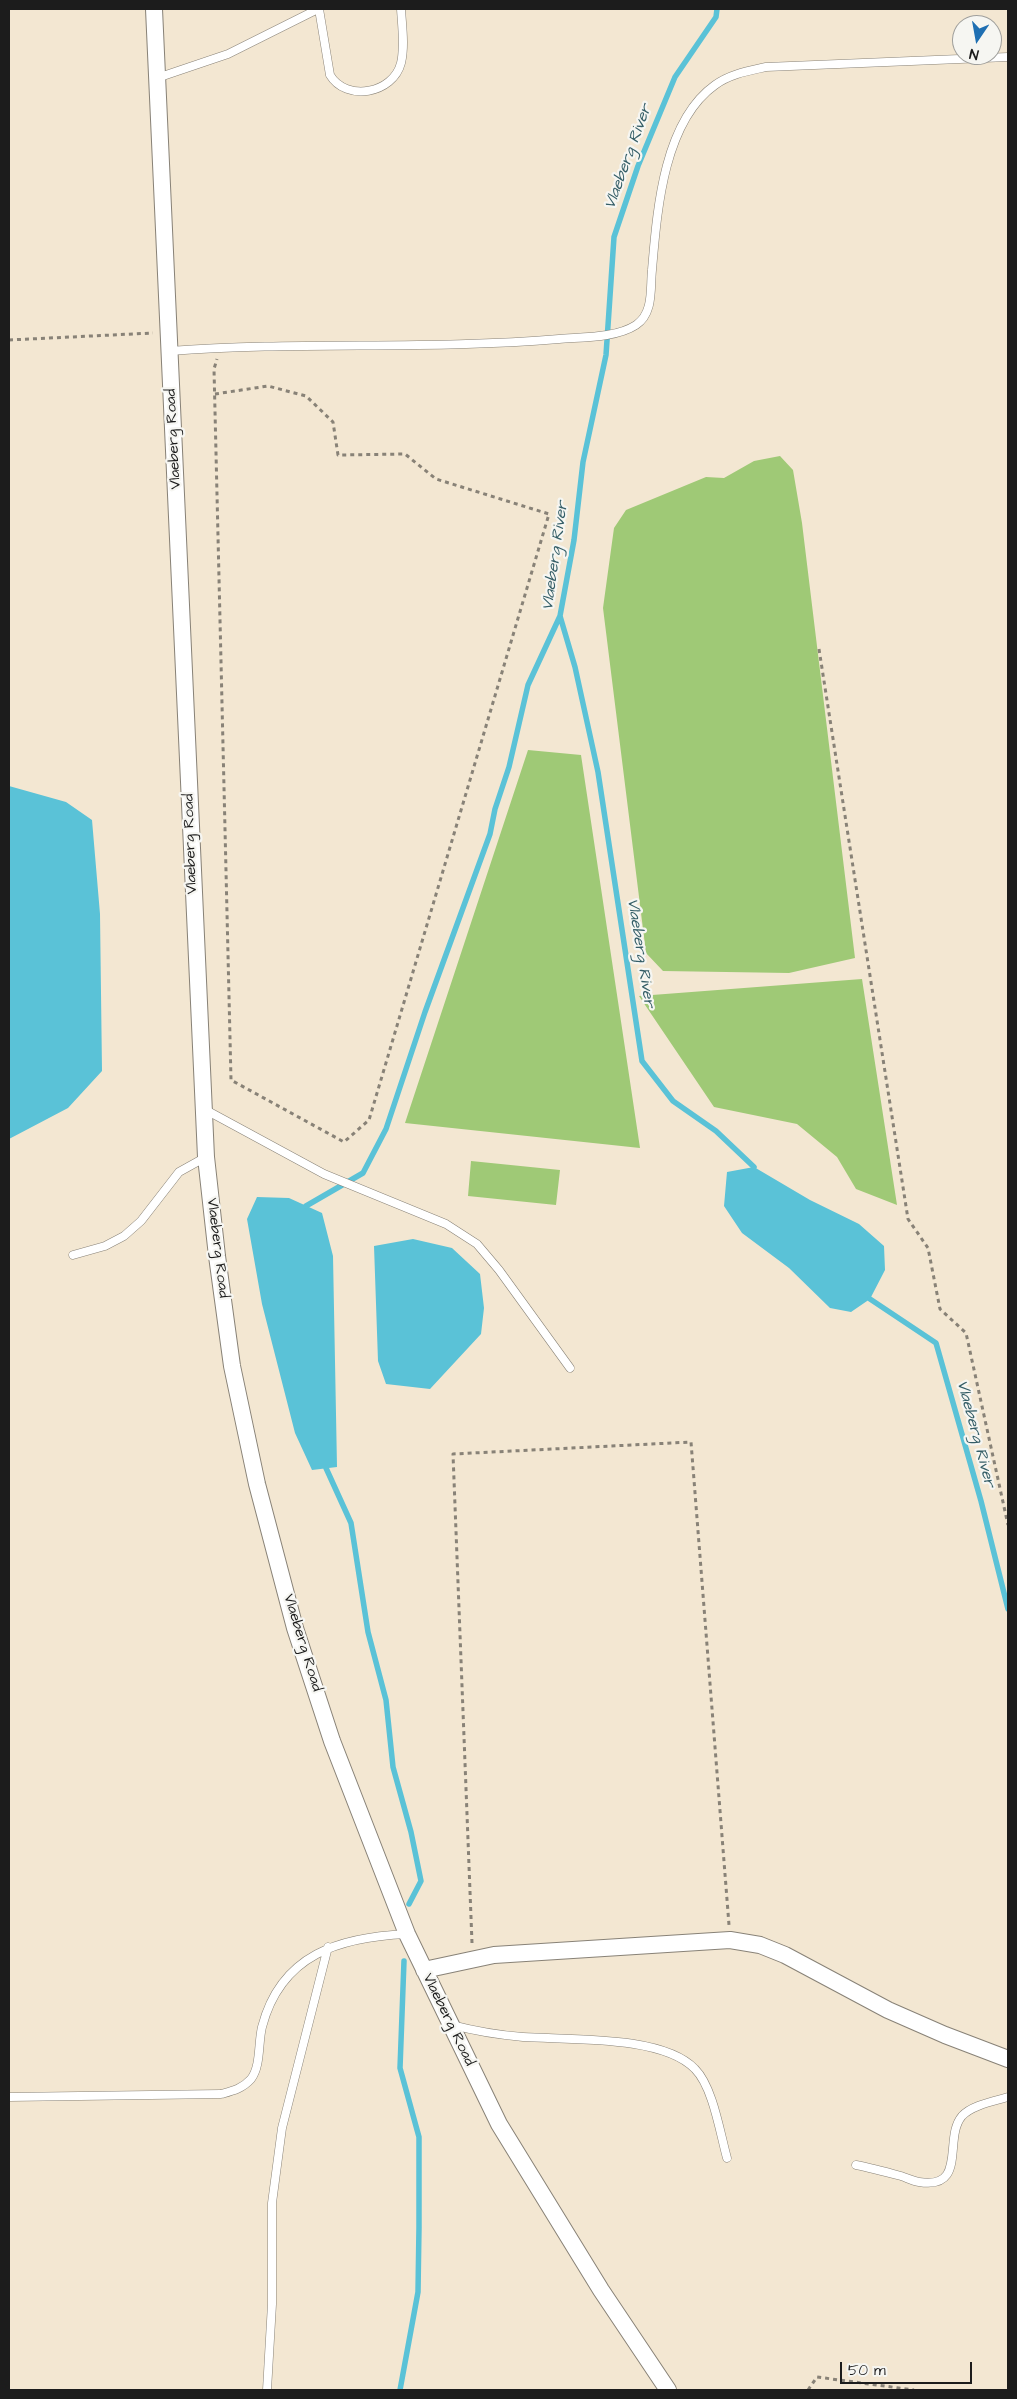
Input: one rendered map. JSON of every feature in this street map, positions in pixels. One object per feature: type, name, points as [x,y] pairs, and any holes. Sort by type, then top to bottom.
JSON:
[{"type":"street","name":"Vlaeberg Road","points":[[154,9],[206,1157],[216,1256],[232,1366],[257,1484],[295,1628],[332,1741],[407,1934],[504,2133],[601,2290],[668,2390]]},
{"type":"street","points":[[424,1970],[494,1955],[730,1940],[760,1945],[784,1955],[888,2010],[945,2035],[1008,2059]]},
{"type":"lane","points":[[157,78],[228,54],[318,9],[330,75],[335,84],[348,90],[363,92],[380,87],[394,76],[401,64],[403,44],[401,9]]},
{"type":"lane","points":[[170,351],[221,347],[524,342],[622,332],[637,324],[647,313],[650,298],[656,218],[666,168],[678,134],[693,106],[714,86],[736,73],[766,67],[1008,57]]},
{"type":"lane","points":[[204,1109],[324,1174],[446,1224],[477,1244],[499,1270],[570,1368]]},
{"type":"lane","points":[[73,1255],[105,1246],[124,1236],[141,1221],[179,1172],[206,1157]]},
{"type":"lane","points":[[9,2097],[221,2094],[239,2089],[252,2078],[257,2063],[261,2029],[268,2007],[282,1985],[302,1964],[328,1947],[374,1935],[407,1934]]},
{"type":"lane","points":[[267,2390],[272,2304],[272,2203],[282,2128],[328,1947]]},
{"type":"lane","points":[[450,2025],[482,2032],[522,2037],[570,2039],[655,2047],[678,2055],[696,2069],[706,2087],[727,2158]]},
{"type":"lane","points":[[856,2165],[918,2182],[941,2180],[948,2175],[951,2167],[956,2131],[963,2115],[972,2109],[1008,2097]]},
{"type":"path","points":[[9,340],[169,332]]},
{"type":"path","points":[[215,394],[268,386],[306,396],[333,422],[338,456],[405,454],[436,479],[549,514],[369,1120],[344,1142],[231,1080],[214,369],[221,347]]},
{"type":"path","points":[[819,649],[908,1219],[928,1248],[940,1309],[966,1333],[1008,1525]]},
{"type":"path","points":[[473,1959],[453,1454],[690,1442],[730,1940]]},
{"type":"path","points":[[808,2390],[817,2377],[914,2390]]},
{"type":"green space","points":[[780,456],[793,470],[802,523],[855,958],[789,973],[663,971],[646,953],[603,608],[614,528],[626,510],[706,477],[724,478],[754,461]]},
{"type":"green space","points":[[528,750],[581,755],[640,1148],[405,1123]]},
{"type":"green space","points":[[862,979],[897,1205],[856,1189],[837,1157],[797,1124],[714,1107],[639,996]]},
{"type":"green space","points":[[471,1161],[560,1170],[556,1205],[468,1196]]},
{"type":"water","points":[[9,786],[66,802],[92,820],[100,914],[102,1071],[68,1108],[9,1139]]},
{"type":"water","points":[[754,1167],[810,1200],[859,1224],[884,1246],[885,1270],[870,1299],[851,1312],[830,1308],[789,1268],[742,1233],[724,1206],[727,1172]]},
{"type":"water","points":[[257,1197],[289,1198],[322,1213],[333,1256],[337,1467],[312,1470],[295,1433],[262,1304],[247,1219]]},
{"type":"water","points":[[413,1239],[452,1248],[480,1274],[484,1308],[481,1334],[430,1389],[386,1384],[378,1361],[374,1246]]},
{"type":"waterway","name":"Vlaeberg River","points":[[717,9],[716,17],[675,77],[638,166],[614,237],[606,355],[583,462],[574,540],[560,616],[575,667],[598,772],[642,1061],[673,1101],[716,1131],[754,1167]]},
{"type":"waterway","points":[[306,1206],[363,1173],[386,1129],[425,1012],[490,834],[495,809],[509,767],[528,685],[560,616]]},
{"type":"waterway","name":"Vlaeberg River","points":[[870,1299],[936,1343],[981,1501],[1008,1609]]},
{"type":"waterway","points":[[326,1468],[351,1523],[368,1632],[386,1700],[393,1767],[411,1832],[421,1881],[409,1904]]},
{"type":"waterway","points":[[400,2390],[418,2292],[419,2227],[419,2137],[400,2068],[404,1961]]}]
